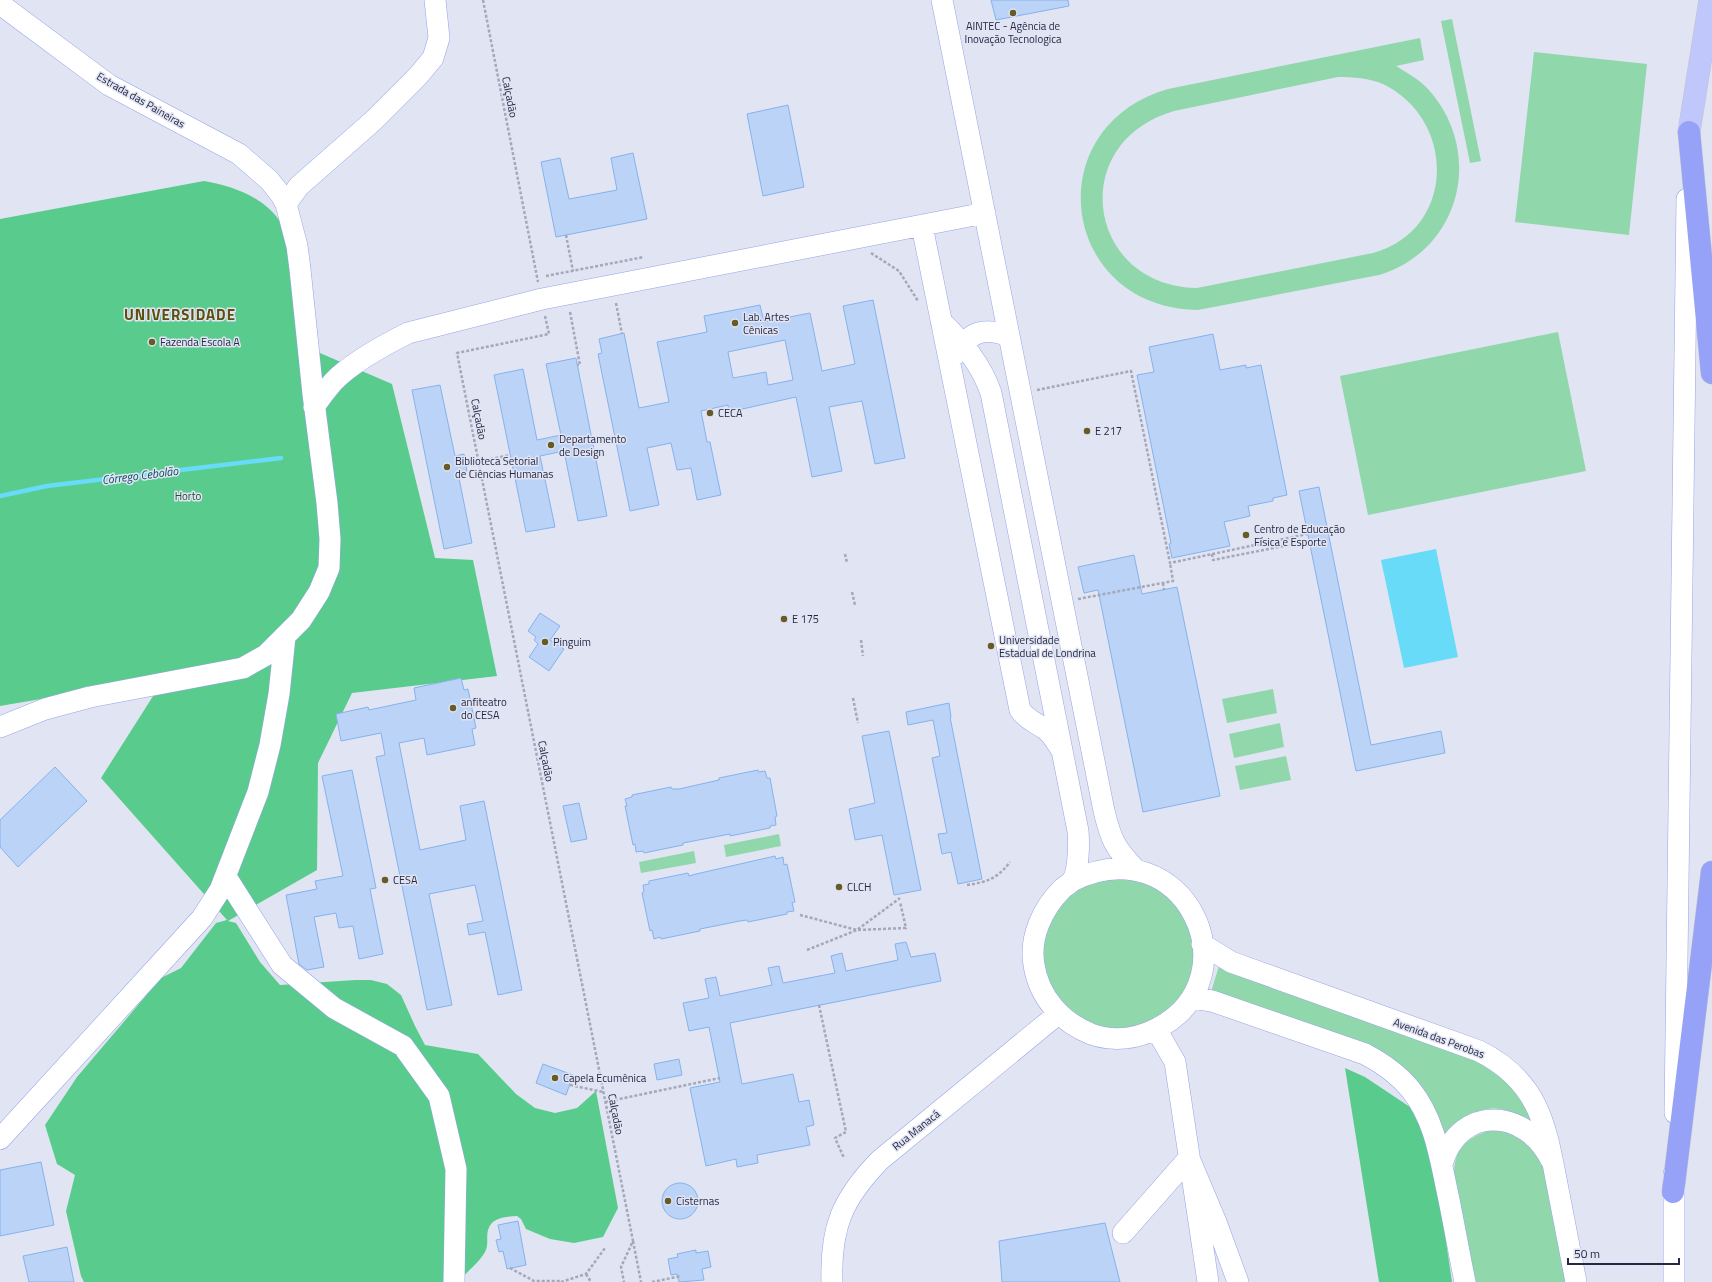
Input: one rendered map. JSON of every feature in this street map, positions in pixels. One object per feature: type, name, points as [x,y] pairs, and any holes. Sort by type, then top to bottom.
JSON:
[{"type":"highway","points":[[1689,132],[1712,373]]},
{"type":"highway","points":[[1673,1192],[1712,872]]},
{"type":"main road","points":[[1689,132],[1710,0]]},
{"type":"street","points":[[0,728],[45,709],[90,697],[243,668],[266,655],[285,637],[301,620],[319,592],[329,568],[330,539],[328,503],[313,400],[297,246],[283,199],[372,121],[418,76],[432,58],[439,38],[435,0]]},
{"type":"street","points":[[942,0],[1107,823],[1111,838],[1118,852],[1135,870]]},
{"type":"street","name":"Estrada das Paineiras","points":[[0,4],[109,85],[239,154],[269,180],[283,199]]},
{"type":"street","points":[[1674,1282],[1673,1192],[1689,132]]},
{"type":"street","points":[[313,400],[350,368],[390,342],[408,333],[542,299],[984,213]]},
{"type":"street","points":[[922,226],[1020,710],[1025,717],[1045,729],[1053,736],[1063,752]]},
{"type":"street","points":[[941,321],[963,343],[980,368],[991,393],[1078,831],[1078,857],[1072,881]]},
{"type":"street","points":[[950,365],[963,343],[970,337],[980,332],[988,330],[1009,336]]},
{"type":"street","points":[[0,1139],[202,918],[220,890],[258,792],[270,745],[279,694],[285,637]]},
{"type":"street","points":[[1112,868],[1135,870],[1158,877],[1177,892],[1192,910],[1201,934],[1202,944],[1203,958],[1198,983],[1192,998],[1168,1023],[1147,1034],[1124,1039],[1100,1037],[1078,1029],[1058,1014],[1042,991],[1034,964],[1035,936],[1044,910],[1062,889],[1072,881],[1085,874],[1112,868]]},
{"type":"street","points":[[226,877],[282,965],[334,1008],[403,1046],[439,1096],[456,1169],[454,1282]]},
{"type":"street","name":"Avenida das Perobas","points":[[1202,944],[1231,962],[1479,1051],[1494,1059],[1518,1080],[1535,1102],[1547,1131],[1576,1282]]},
{"type":"street","points":[[1192,998],[1212,1001],[1366,1054],[1377,1060],[1400,1078],[1420,1102],[1436,1139],[1465,1282]]},
{"type":"street","name":"Rua Manacá","points":[[832,1282],[831,1261],[833,1241],[837,1225],[852,1193],[862,1178],[880,1160],[1058,1014]]},
{"type":"street","points":[[1156,1029],[1175,1062],[1208,1282]]},
{"type":"street","points":[[1442,1164],[1446,1151],[1460,1133],[1470,1125],[1494,1119],[1507,1121],[1518,1126],[1529,1134],[1544,1149],[1553,1166]]},
{"type":"street","points":[[1123,1233],[1189,1158]]},
{"type":"street","points":[[1189,1158],[1216,1222],[1238,1282]]},
{"type":"path","name":"Calçadão","points":[[483,0],[539,284]]},
{"type":"path","points":[[566,235],[573,271]]},
{"type":"path","points":[[869,252],[899,272],[921,305]]},
{"type":"path","points":[[546,276],[644,257]]},
{"type":"path","points":[[622,334],[616,303],[623,301]]},
{"type":"path","points":[[577,310],[570,312],[580,365],[577,365]]},
{"type":"path","name":"Calçadão","points":[[545,313],[549,334],[458,353],[641,1282]]},
{"type":"path","points":[[1031,391],[1131,371],[1173,581],[1077,599]]},
{"type":"path","points":[[466,464],[510,455]]},
{"type":"path","points":[[1170,563],[1307,534]]},
{"type":"path","points":[[1212,554],[1213,560],[1309,541]]},
{"type":"path","points":[[845,554],[847,563]]},
{"type":"path","points":[[1163,583],[1164,590]]},
{"type":"path","points":[[852,592],[855,605]]},
{"type":"path","points":[[861,640],[863,656]]},
{"type":"path","points":[[853,698],[858,723]]},
{"type":"path","points":[[967,885],[983,882],[1002,873],[1010,862]]},
{"type":"path","points":[[807,950],[857,930],[900,898]]},
{"type":"path","points":[[800,915],[857,930],[906,928],[900,902]]},
{"type":"path","points":[[819,1005],[846,1132],[835,1138],[844,1158]]},
{"type":"path","points":[[605,1102],[720,1078]]},
{"type":"path","points":[[570,1085],[603,1092]]},
{"type":"path","points":[[624,1282],[621,1267],[633,1241]]},
{"type":"path","points":[[510,1268],[534,1281],[561,1282],[586,1274],[605,1248]]},
{"type":"path","points":[[586,1274],[591,1282]]},
{"type":"path","points":[[652,1282],[681,1276]]},
{"type":"green space","points":[[1452,19],[1481,161],[1470,163],[1441,21]]},
{"type":"green space","points":[[1420,38],[1424,60],[1396,66],[1417,79],[1428,89],[1446,114],[1456,141],[1459,169],[1456,196],[1446,222],[1429,244],[1407,262],[1379,275],[1198,310],[1152,301],[1117,280],[1093,249],[1082,213],[1083,175],[1098,139],[1126,109],[1168,89]],"holes":[[[1338,77],[1361,78],[1378,82],[1407,101],[1424,122],[1434,147],[1437,173],[1432,199],[1420,222],[1400,241],[1373,253],[1197,288],[1160,281],[1131,264],[1112,239],[1103,210],[1105,180],[1116,151],[1139,127],[1174,111]]]},
{"type":"green space","points":[[1534,52],[1647,64],[1629,235],[1515,222]]},
{"type":"green space","name":"Horto","points":[[204,181],[246,193],[264,204],[279,220],[290,261],[299,344],[392,384],[435,558],[473,560],[497,676],[352,693],[318,763],[317,870],[228,921],[236,923],[260,962],[280,985],[355,980],[371,980],[387,984],[401,995],[425,1045],[478,1054],[516,1094],[535,1108],[555,1113],[577,1108],[596,1091],[618,1208],[603,1237],[574,1243],[550,1239],[526,1229],[521,1219],[517,1216],[500,1218],[493,1222],[488,1230],[487,1247],[485,1252],[460,1282],[84,1282],[81,1276],[66,1211],[75,1175],[57,1164],[45,1125],[77,1077],[161,978],[181,968],[216,923],[227,920],[101,778],[162,682],[82,692],[0,706],[0,219]]},
{"type":"green space","points":[[1558,332],[1586,471],[1368,515],[1340,376]]},
{"type":"green space","points":[[1273,689],[1277,713],[1227,723],[1222,699]]},
{"type":"green space","points":[[1280,723],[1284,747],[1234,758],[1229,734]]},
{"type":"green space","points":[[1286,756],[1291,780],[1240,790],[1235,766]]},
{"type":"green space","points":[[779,834],[781,846],[726,857],[724,845]]},
{"type":"green space","points":[[694,851],[696,863],[641,873],[639,862]]},
{"type":"green space","points":[[1111,877],[1125,877],[1140,880],[1154,886],[1172,899],[1185,917],[1191,931],[1194,953],[1191,975],[1185,989],[1172,1007],[1154,1020],[1140,1026],[1125,1029],[1111,1029],[1096,1026],[1082,1020],[1070,1012],[1059,1001],[1051,989],[1045,975],[1042,960],[1042,946],[1045,931],[1051,917],[1059,905],[1070,894],[1082,886],[1096,880]]},
{"type":"green space","points":[[1219,966],[1233,974],[1471,1059],[1494,1070],[1516,1092],[1535,1125],[1521,1116],[1508,1111],[1496,1109],[1485,1110],[1474,1113],[1463,1119],[1440,1139],[1409,1078],[1210,995]]},
{"type":"green space","points":[[1345,1068],[1365,1077],[1428,1119],[1452,1282],[1379,1282]]},
{"type":"green space","points":[[1492,1129],[1511,1132],[1534,1150],[1540,1160],[1548,1178],[1568,1282],[1475,1282],[1454,1176],[1456,1157],[1463,1145],[1469,1140]]},
{"type":"water","points":[[1436,549],[1458,657],[1404,668],[1381,560]]},
{"type":"building","name":"AINTEC - Agência de Inovação Tecnologica","points":[[991,0],[1068,0],[1069,6],[996,20]]},
{"type":"building","points":[[788,105],[804,187],[763,196],[747,114]]},
{"type":"building","points":[[633,153],[647,219],[556,237],[541,162],[560,158],[569,199],[617,190],[611,158]]},
{"type":"building","points":[[873,300],[905,458],[875,464],[862,401],[829,407],[842,471],[812,477],[796,397],[729,412],[728,405],[701,411],[707,442],[710,442],[721,495],[697,500],[691,468],[677,470],[671,443],[647,448],[659,505],[630,511],[598,354],[602,353],[599,339],[624,333],[639,408],[669,402],[657,342],[707,332],[704,316],[760,305],[764,322],[810,313],[822,371],[855,364],[843,306]],"holes":[[[785,340],[793,380],[768,385],[766,372],[733,378],[728,352]]]},
{"type":"building","points":[[1213,334],[1220,370],[1246,365],[1246,368],[1261,365],[1287,495],[1273,498],[1273,501],[1248,506],[1250,516],[1224,522],[1230,546],[1172,558],[1169,544],[1171,543],[1137,375],[1154,372],[1149,347]]},
{"type":"building","points":[[576,358],[607,516],[578,521],[564,451],[540,456],[555,527],[526,532],[494,375],[523,369],[537,440],[561,435],[546,364]]},
{"type":"building","name":"Biblioteca Setorial de Ciências Humanas","points":[[440,385],[455,456],[464,454],[467,471],[458,473],[472,543],[444,549],[412,390]]},
{"type":"building","points":[[1319,487],[1371,745],[1441,731],[1445,753],[1356,771],[1299,491]]},
{"type":"building","points":[[1134,555],[1142,594],[1177,587],[1220,796],[1143,812],[1098,590],[1084,593],[1078,567]]},
{"type":"building","name":"Pinguim","points":[[540,613],[560,626],[550,640],[564,649],[549,671],[529,657],[538,644],[534,640],[536,637],[528,631]]},
{"type":"building","name":"CESA","points":[[461,678],[464,690],[468,689],[476,728],[472,729],[475,745],[427,755],[424,738],[399,743],[420,850],[466,840],[460,806],[484,801],[522,990],[498,995],[485,932],[469,935],[467,924],[483,921],[475,885],[429,894],[452,1005],[427,1010],[376,757],[385,755],[381,733],[341,741],[336,714],[368,707],[369,710],[416,700],[414,688]]},
{"type":"building","points":[[949,703],[950,717],[982,879],[958,884],[951,852],[942,854],[938,834],[947,833],[932,758],[940,756],[933,720],[908,725],[906,712]]},
{"type":"building","points":[[889,731],[921,890],[894,895],[882,835],[855,840],[849,809],[875,803],[862,736]]},
{"type":"building","points":[[55,767],[87,801],[18,867],[0,847],[0,820]]},
{"type":"building","points":[[352,770],[376,888],[370,889],[383,954],[359,959],[353,926],[339,928],[336,913],[314,917],[324,967],[307,970],[299,964],[286,895],[317,889],[315,881],[343,876],[322,776]]},
{"type":"building","points":[[758,770],[759,772],[765,771],[767,778],[770,778],[777,816],[775,817],[776,825],[770,826],[770,828],[730,836],[730,834],[683,843],[683,845],[644,853],[643,851],[636,852],[635,844],[633,845],[625,799],[632,797],[632,795],[671,787],[672,789],[679,789],[719,780],[719,778]]},
{"type":"building","points":[[579,803],[587,839],[571,842],[563,806]]},
{"type":"building","points":[[775,856],[776,859],[783,857],[784,865],[787,864],[795,902],[792,903],[794,911],[787,912],[787,914],[748,922],[747,920],[740,921],[700,929],[700,931],[654,939],[652,930],[650,931],[642,893],[644,892],[643,885],[649,884],[649,881],[688,873],[689,876]]},
{"type":"building","points":[[906,942],[911,957],[935,953],[941,981],[730,1023],[742,1084],[793,1074],[799,1102],[809,1100],[814,1125],[806,1127],[810,1145],[757,1155],[758,1163],[737,1167],[736,1159],[706,1166],[690,1088],[720,1082],[709,1027],[689,1031],[683,1003],[709,998],[705,979],[716,977],[720,996],[772,985],[768,968],[779,966],[783,983],[835,973],[831,956],[842,953],[846,971],[898,960],[895,944]]},
{"type":"building","points":[[679,1059],[682,1075],[657,1080],[654,1064]]},
{"type":"building","name":"Capela Ecumênica","points":[[543,1064],[573,1075],[566,1095],[536,1083]]},
{"type":"building","points":[[41,1162],[54,1225],[0,1236],[0,1170]]},
{"type":"building","name":"Cisternas","points":[[684,1183],[693,1188],[697,1194],[697,1208],[693,1214],[684,1219],[676,1219],[667,1214],[663,1208],[662,1197],[667,1188],[673,1184]]},
{"type":"building","points":[[518,1221],[526,1265],[507,1269],[503,1251],[499,1252],[496,1240],[501,1239],[498,1225]]},
{"type":"building","points":[[1105,1223],[1120,1282],[1002,1282],[999,1241]]},
{"type":"building","points":[[67,1247],[74,1282],[29,1282],[23,1256]]},
{"type":"building","points":[[696,1250],[696,1253],[708,1251],[711,1267],[702,1269],[704,1280],[679,1282],[677,1274],[671,1275],[668,1259],[678,1257],[677,1254]]},
{"type":"waterway","name":"Córrego Cebolão","points":[[0,496],[47,486],[281,458]]},
{"type":"place","name":"AINTEC - Agência de Inovação Tecnologica","points":[[1013,13]]},
{"type":"place","name":"Lab. Artes Cênicas","points":[[735,323]]},
{"type":"place","name":"Fazenda Escola A","points":[[152,342]]},
{"type":"place","name":"CECA","points":[[710,413]]},
{"type":"place","name":"E 217","points":[[1087,431]]},
{"type":"place","name":"Departamento de Design","points":[[551,445]]},
{"type":"place","name":"Biblioteca Setorial de Ciências Humanas","points":[[447,467]]},
{"type":"place","name":"Centro de Educação Física e Esporte","points":[[1246,535]]},
{"type":"place","name":"E 175","points":[[784,619]]},
{"type":"place","name":"Pinguim","points":[[545,642]]},
{"type":"place","name":"Universidade Estadual de Londrina","points":[[991,646]]},
{"type":"place","name":"anfiteatro do CESA","points":[[453,708]]},
{"type":"place","name":"CESA","points":[[385,880]]},
{"type":"place","name":"CLCH","points":[[839,887]]},
{"type":"place","name":"Capela Ecumênica","points":[[555,1078]]},
{"type":"place","name":"Cisternas","points":[[668,1201]]},
{"type":"district","name":"UNIVERSIDADE","points":[[180,314]]}]
